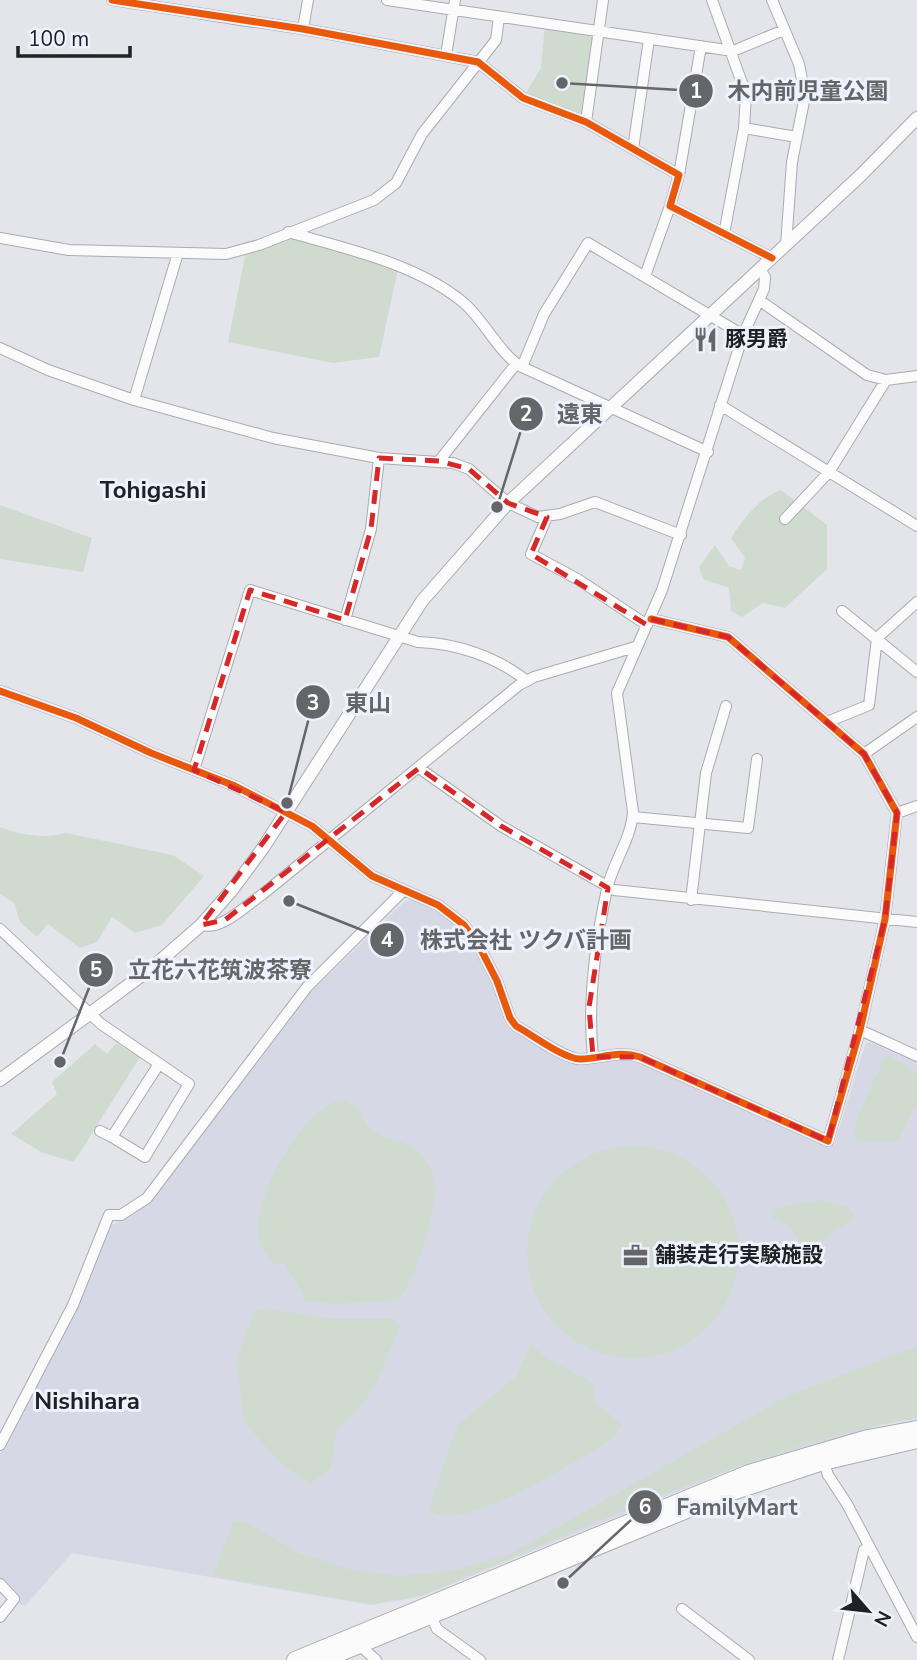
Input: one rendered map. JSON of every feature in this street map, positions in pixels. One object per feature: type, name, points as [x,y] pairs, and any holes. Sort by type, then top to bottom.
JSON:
[{"type":"highway","points":[[822,1457],[917,1429]]},
{"type":"highway","points":[[295,1660],[355,1641],[749,1473],[917,1440]]},
{"type":"highway","points":[[323,1660],[355,1641]]},
{"type":"main road","points":[[0,1080],[88,1012],[129,986],[201,925],[242,876],[286,812],[398,635],[446,571],[508,503],[786,245],[917,118]]},
{"type":"main road","points":[[0,1091],[34,1052]]},
{"type":"street","points":[[112,0],[303,29],[478,62],[523,98],[586,122],[679,175]]},
{"type":"street","points":[[197,13],[199,0]]},
{"type":"street","points":[[303,29],[308,0]]},
{"type":"street","points":[[387,0],[454,5],[499,16],[733,51],[784,30]]},
{"type":"street","points":[[586,122],[603,0]]},
{"type":"street","points":[[710,0],[733,51],[746,94],[744,128],[724,234]]},
{"type":"street","points":[[772,0],[804,80],[805,110],[797,137],[788,203],[786,245]]},
{"type":"street","points":[[446,55],[454,5]]},
{"type":"street","points":[[0,238],[69,250],[237,252],[363,204],[389,190],[401,175],[422,134],[496,40],[499,16]]},
{"type":"street","points":[[633,149],[649,38]]},
{"type":"street","points":[[646,273],[679,175],[701,46]]},
{"type":"street","points":[[744,128],[797,137]]},
{"type":"street","points":[[670,206],[772,258]]},
{"type":"street","points":[[288,232],[355,250],[399,267],[441,288],[463,302],[519,365],[708,452]]},
{"type":"street","points":[[439,461],[519,365],[544,314],[589,243],[646,273],[743,335]]},
{"type":"street","points":[[134,400],[178,253]]},
{"type":"street","points":[[593,1057],[589,1007],[608,888],[632,829],[633,817],[624,734],[616,705],[617,693],[635,647],[649,622],[681,535],[743,335],[766,283],[760,269]]},
{"type":"street","points":[[759,300],[867,375],[886,380],[917,376]]},
{"type":"street","points":[[0,348],[48,370],[134,400],[273,438],[405,462],[439,461],[469,469],[508,503],[538,517],[547,517],[595,502],[681,535]]},
{"type":"street","points":[[785,519],[829,472],[886,380]]},
{"type":"street","points":[[720,405],[917,526]]},
{"type":"street","points":[[345,620],[371,529],[379,458]]},
{"type":"street","points":[[0,691],[76,718],[286,812],[332,840],[372,876],[438,905],[464,925],[489,963],[510,1018],[516,1026],[568,1056],[580,1059],[619,1053],[640,1056],[828,1141],[860,1030],[885,919],[897,813],[864,754],[728,637],[649,622],[531,554],[547,517]]},
{"type":"street","points":[[194,770],[250,590],[418,642],[448,643],[495,662],[527,681]]},
{"type":"street","points":[[827,722],[869,705],[877,638],[917,602]]},
{"type":"street","points":[[842,611],[917,673]]},
{"type":"street","points":[[201,925],[215,925],[225,920],[332,840],[527,681],[635,647]]},
{"type":"street","points":[[691,900],[706,773],[726,706]]},
{"type":"street","points":[[864,754],[917,717]]},
{"type":"street","points":[[633,817],[748,828],[757,759]]},
{"type":"street","points":[[419,768],[501,826],[608,888],[691,900],[917,922]]},
{"type":"street","points":[[897,813],[917,806]]},
{"type":"street","points":[[0,1445],[73,1305],[109,1215],[121,1215],[148,1198],[307,987],[403,891]]},
{"type":"street","points":[[0,929],[88,1012],[133,1047],[189,1084],[145,1157],[100,1131]]},
{"type":"street","points":[[860,1030],[917,1056]]},
{"type":"street","points":[[112,1138],[159,1064]]},
{"type":"street","points":[[822,1457],[869,1547],[913,1617],[917,1637]]},
{"type":"street","points":[[838,1660],[864,1550],[869,1547]]},
{"type":"street","points":[[0,1584],[14,1599],[0,1617]]},
{"type":"street","points":[[428,1609],[437,1629],[480,1660]]},
{"type":"street","points":[[682,1609],[749,1660]]},
{"type":"street","points":[[355,1641],[376,1660]]},
{"type":"highlighted area","points":[[379,458],[439,461],[469,469],[508,503],[547,517],[531,554],[647,625],[651,619],[728,637],[864,754],[897,813],[885,919],[828,1141],[640,1057],[593,1057],[589,1007],[608,888],[501,826],[419,768],[225,920],[201,925],[286,812],[194,770],[250,590],[345,620],[371,529]]},
{"type":"shaded area","points":[[545,23],[599,31],[586,122],[523,98],[541,68]]},
{"type":"shaded area","points":[[284,237],[320,243],[398,269],[379,357],[333,363],[228,342],[245,255]]},
{"type":"shaded area","points":[[781,490],[827,525],[827,569],[785,608],[763,603],[742,617],[731,611],[729,588],[703,579],[699,567],[715,545],[729,566],[741,570],[745,558],[731,538],[759,504]]},
{"type":"shaded area","points":[[0,505],[92,538],[83,572],[0,559]]},
{"type":"shaded area","points":[[0,827],[33,835],[66,833],[173,855],[204,876],[162,925],[135,933],[112,917],[97,942],[80,948],[48,924],[37,937],[20,922],[14,903],[0,894]]},
{"type":"shaded area","points":[[418,901],[450,920],[469,938],[492,983],[504,1021],[512,1030],[567,1061],[617,1059],[638,1062],[822,1143],[834,1145],[865,1044],[869,1042],[917,1063],[917,1419],[881,1425],[741,1466],[420,1597],[371,1605],[72,1553],[25,1606],[18,1603],[17,1593],[0,1579],[0,1454],[75,1309],[110,1226],[136,1213],[149,1201],[231,1091],[311,992],[404,902]]},
{"type":"shaded area","points":[[116,1043],[140,1057],[74,1162],[43,1153],[11,1134],[57,1094],[52,1082],[95,1044],[107,1054]]},
{"type":"shaded area","points":[[890,1056],[917,1072],[917,1102],[898,1141],[858,1141],[854,1136],[856,1120],[884,1058]]},
{"type":"shaded area","points":[[343,1099],[360,1109],[363,1119],[374,1131],[417,1150],[429,1165],[434,1177],[435,1201],[428,1231],[412,1277],[398,1300],[340,1304],[306,1302],[285,1264],[275,1264],[264,1252],[259,1241],[259,1219],[264,1199],[283,1156],[311,1119],[327,1106]]},
{"type":"shaded area","points":[[633,1146],[674,1154],[708,1177],[731,1211],[739,1252],[731,1293],[708,1327],[674,1350],[633,1358],[592,1350],[558,1327],[535,1293],[527,1252],[535,1211],[558,1177],[592,1154]]},
{"type":"shaded area","points":[[821,1200],[848,1208],[854,1214],[851,1222],[831,1232],[827,1240],[814,1241],[803,1247],[790,1227],[773,1218],[772,1210]]},
{"type":"shaded area","points":[[266,1308],[329,1319],[394,1319],[400,1327],[368,1396],[349,1419],[337,1428],[331,1469],[310,1484],[281,1464],[244,1422],[236,1361],[254,1311]]},
{"type":"shaded area","points":[[530,1343],[548,1359],[594,1383],[594,1402],[622,1424],[615,1437],[551,1476],[493,1505],[444,1516],[429,1509],[458,1424],[517,1376]]},
{"type":"shaded area","points":[[917,1346],[917,1417],[853,1431],[727,1471],[603,1519],[420,1596],[371,1604],[213,1576],[233,1521],[244,1521],[299,1553],[352,1570],[401,1576],[457,1570],[512,1553],[787,1396]]},
{"type":"waterway","points":[[198,18],[254,27]]},
{"type":"cycle path","points":[[112,0],[303,29],[478,62],[523,98],[586,122],[679,175],[670,206],[772,258]]},
{"type":"cycle path","points":[[0,691],[76,718],[151,753],[235,786],[312,826],[372,876],[438,905],[464,925],[478,944],[516,1026],[557,1051],[580,1059],[617,1055],[640,1057],[828,1141],[860,1030],[885,919],[897,813],[864,754],[728,637],[651,619]]},
{"type":"place","name":"木内前児童公園","points":[[562,83]]},
{"type":"place","name":"豚男爵","points":[[705,339]]},
{"type":"place","name":"遠東","points":[[497,507]]},
{"type":"place","name":"東山","points":[[287,803]]},
{"type":"place","name":"株式会社 ツクバ計画","points":[[289,901]]},
{"type":"place","name":"立花六花筑波茶寮","points":[[60,1062]]},
{"type":"place","name":"舗装走行実験施設","points":[[635,1255]]},
{"type":"place","name":"FamilyMart","points":[[563,1583]]},
{"type":"district","name":"Tohigashi","points":[[153,490]]},
{"type":"district","name":"Nishihara","points":[[87,1401]]}]
